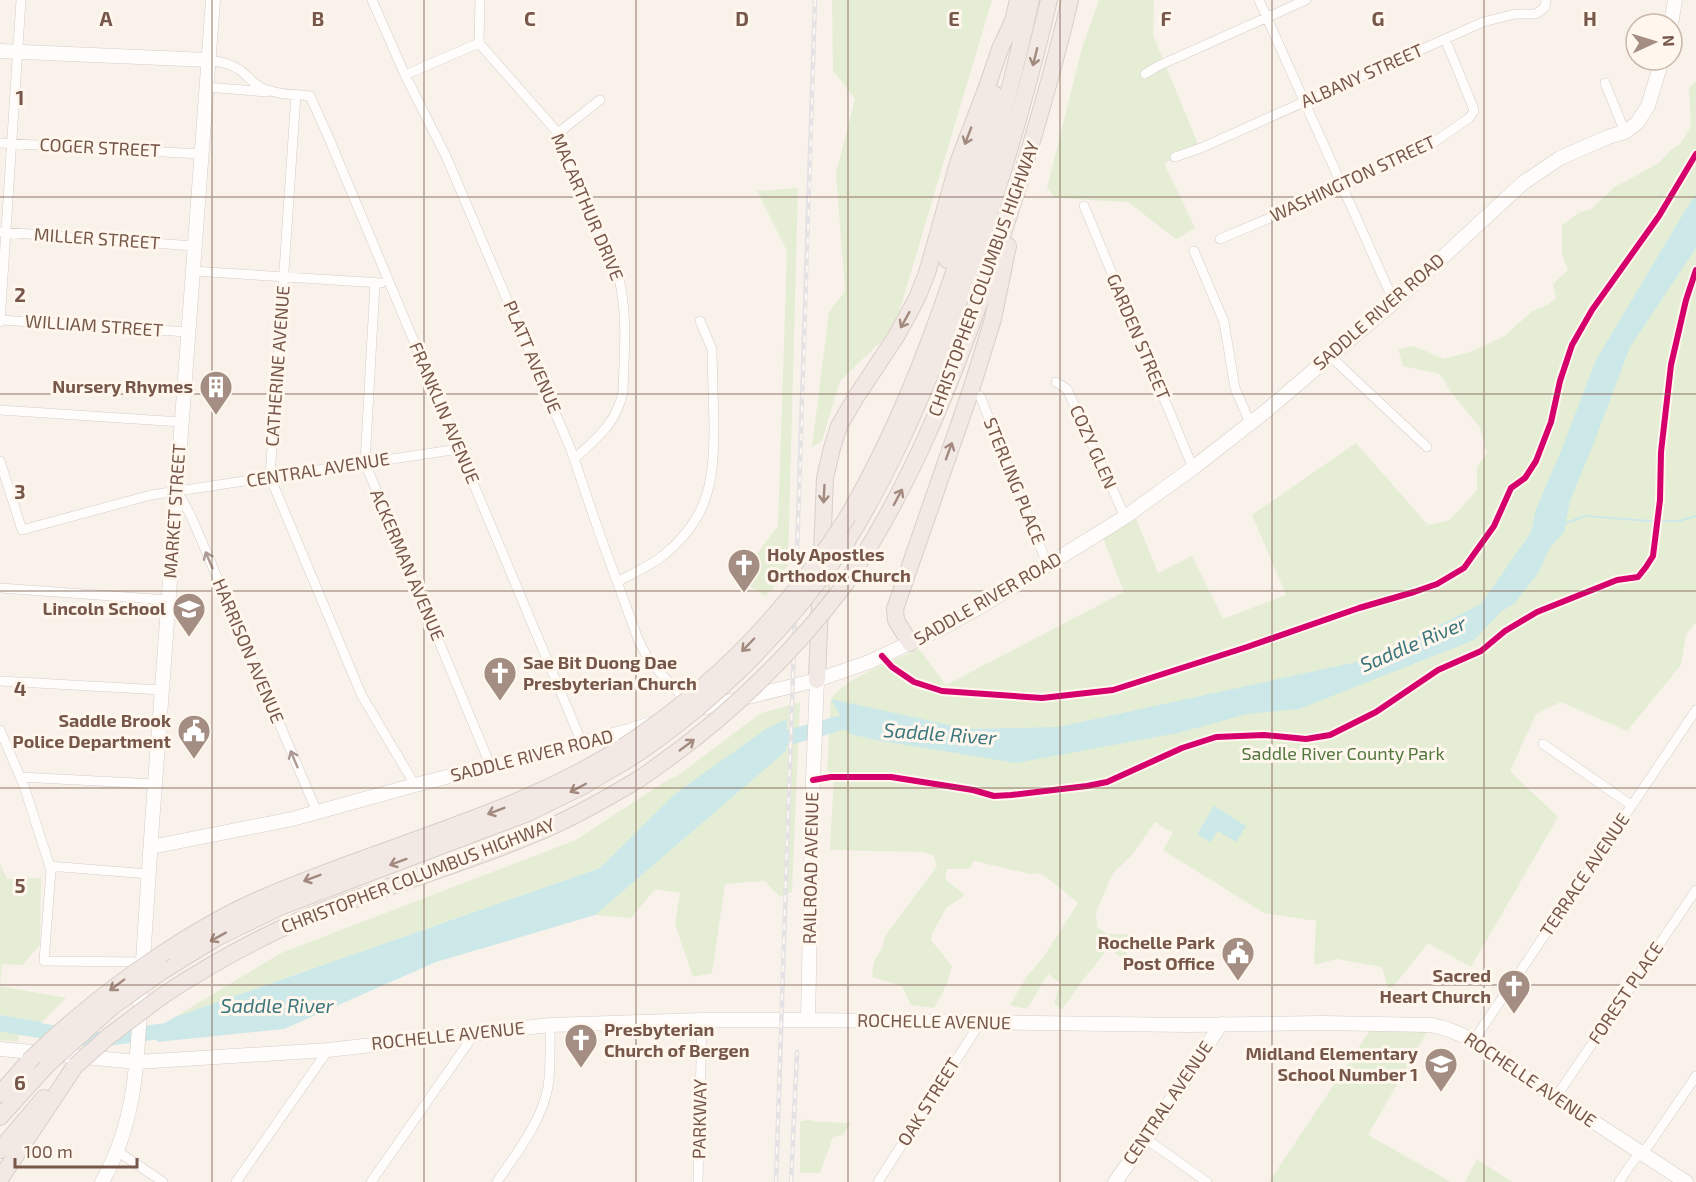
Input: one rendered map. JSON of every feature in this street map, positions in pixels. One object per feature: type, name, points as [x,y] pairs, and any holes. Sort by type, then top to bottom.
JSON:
[{"type":"highway","points":[[903,406],[987,120],[1018,0]]},
{"type":"highway","name":"CHRISTOPHER COLUMBUS HIGHWAY","points":[[0,1117],[48,1064],[113,1006],[164,970],[216,938],[282,906],[519,817],[581,787],[626,753],[686,702],[749,644],[806,578],[848,516],[903,406],[937,322],[974,212],[1004,109],[1031,0]]},
{"type":"highway","name":"CHRISTOPHER COLUMBUS HIGHWAY","points":[[0,1094],[29,1061],[70,1023],[101,997],[165,951],[263,898],[523,800],[626,753],[692,714],[758,654],[810,594],[847,541],[874,495],[900,443],[956,308],[986,225],[1009,151],[1049,0]]},
{"type":"highway","name":"CHRISTOPHER COLUMBUS HIGHWAY","points":[[0,1150],[75,1066],[109,1036],[162,996],[221,959],[259,939],[354,899],[536,834],[589,808],[672,756],[712,726],[798,643],[846,583],[890,513],[934,421],[974,317],[1027,161],[1070,0]]},
{"type":"highway","points":[[817,680],[825,478],[832,448],[839,426],[897,335],[917,298],[927,273],[958,160],[1012,23]]},
{"type":"highway","points":[[910,643],[896,620],[895,609],[971,390],[993,319],[1027,161]]},
{"type":"highway","points":[[0,1179],[75,1066]]},
{"type":"highway","points":[[0,1087],[17,1075]]},
{"type":"street","points":[[0,321],[3,232],[21,0]]},
{"type":"street","name":"MARKET STREET","points":[[102,1182],[117,1151],[130,1110],[137,1056],[200,154],[213,0]]},
{"type":"street","name":"PLATT AVENUE","points":[[372,0],[405,75],[446,156],[574,459],[638,639],[649,661],[678,693],[690,711]]},
{"type":"street","points":[[405,75],[479,43],[480,0]]},
{"type":"street","points":[[1259,0],[1394,302]]},
{"type":"street","points":[[1145,74],[1158,66],[1306,0]]},
{"type":"street","name":"ALBANY STREET","points":[[1175,157],[1201,148],[1483,22],[1498,17],[1536,14],[1545,7],[1546,0]]},
{"type":"street","name":"WASHINGTON STREET","points":[[1220,239],[1343,187],[1425,148],[1471,116],[1473,107],[1445,39]]},
{"type":"street","name":"MACARTHUR DRIVE","points":[[479,43],[558,133],[619,279],[625,313],[621,402],[612,422],[574,459]]},
{"type":"street","points":[[0,51],[222,62],[240,70],[256,85],[276,93]]},
{"type":"street","name":"SADDLE RIVER ROAD","points":[[151,847],[317,812],[629,731],[690,711],[817,680],[869,662],[942,628],[1048,566],[1125,517],[1251,423],[1394,302],[1523,183],[1560,158],[1625,132],[1637,123],[1648,106],[1658,72]]},
{"type":"street","points":[[1605,83],[1625,132]]},
{"type":"street","points":[[206,87],[296,94]]},
{"type":"street","name":"CATHERINE AVENUE","points":[[296,94],[270,477],[362,696],[415,785]]},
{"type":"street","name":"FRANKLIN AVENUE","points":[[296,94],[310,96],[333,147],[582,743]]},
{"type":"street","points":[[558,133],[600,100]]},
{"type":"street","name":"COGER STREET","points":[[0,143],[200,154]]},
{"type":"street","name":"GARDEN STREET","points":[[1083,206],[1193,468]]},
{"type":"street","name":"MILLER STREET","points":[[3,232],[194,246]]},
{"type":"street","points":[[1194,251],[1224,322],[1234,388],[1251,423]]},
{"type":"street","points":[[192,271],[390,283]]},
{"type":"street","name":"ACKERMAN AVENUE","points":[[375,283],[365,463],[491,767]]},
{"type":"street","name":"WILLIAM STREET","points":[[0,321],[188,332]]},
{"type":"street","points":[[617,582],[663,556],[675,545],[697,518],[708,494],[714,461],[712,348],[700,321]]},
{"type":"street","points":[[1330,356],[1427,447]]},
{"type":"street","name":"COZY GLEN","points":[[1056,382],[1067,389],[1125,517]]},
{"type":"street","name":"STERLING PLACE","points":[[980,396],[1048,566]]},
{"type":"street","points":[[0,410],[181,422]]},
{"type":"street","name":"CENTRAL AVENUE","points":[[12,498],[22,530],[151,495],[459,448]]},
{"type":"street","points":[[0,461],[12,498],[0,497]]},
{"type":"street","name":"HARRISON AVENUE","points":[[177,491],[191,516],[317,812]]},
{"type":"street","points":[[0,588],[168,600]]},
{"type":"street","name":"RAILROAD AVENUE","points":[[808,1020],[817,680]]},
{"type":"street","points":[[0,681],[162,690]]},
{"type":"street","name":"TERRACE AVENUE","points":[[1474,1040],[1696,710]]},
{"type":"street","points":[[0,730],[20,777],[51,870],[45,961],[143,962]]},
{"type":"street","points":[[1543,744],[1631,805]]},
{"type":"street","points":[[20,777],[155,784]]},
{"type":"street","points":[[49,866],[149,874]]},
{"type":"street","name":"FOREST PLACE","points":[[1556,1097],[1696,890]]},
{"type":"street","name":"ROCHELLE AVENUE","points":[[0,1049],[137,1056],[328,1050],[550,1025],[702,1020],[1420,1024],[1445,1027],[1474,1040],[1502,1061],[1686,1182]]},
{"type":"street","name":"PARKWAY","points":[[698,1182],[702,1020]]},
{"type":"street","name":"OAK STREET","points":[[878,1182],[980,1023]]},
{"type":"street","name":"CENTRAL AVENUE","points":[[1115,1182],[1221,1024]]},
{"type":"street","points":[[497,1182],[531,1132],[543,1106],[549,1076],[550,1025]]},
{"type":"street","points":[[371,1182],[475,1033]]},
{"type":"street","points":[[236,1182],[328,1050]]},
{"type":"street","points":[[1619,1182],[1634,1160],[1649,1145],[1696,1076]]},
{"type":"street","points":[[1146,1139],[1207,1182]]},
{"type":"street","points":[[117,1151],[163,1182]]},
{"type":"green space","points":[[832,0],[992,0],[894,329],[840,381],[822,441],[812,447],[829,312],[845,291],[836,173],[855,99],[833,70]]},
{"type":"green space","points":[[1099,0],[1154,0],[1153,35],[1200,149],[1164,163],[1195,228],[1176,239],[1128,202],[1055,198],[1047,188],[1082,48]]},
{"type":"green space","name":"Saddle River County Park","points":[[1696,82],[1696,622],[1686,635],[1681,665],[1627,731],[1561,702],[1536,714],[1510,771],[1558,817],[1471,967],[1428,943],[1389,992],[1382,967],[1337,959],[1314,965],[1316,921],[1264,913],[1163,850],[1173,833],[1155,822],[1132,855],[1113,873],[1096,912],[1097,927],[1107,934],[1134,934],[1124,960],[1109,948],[1062,1010],[1054,1003],[1060,983],[1048,974],[1027,1009],[1010,1005],[1027,976],[1043,958],[1078,903],[1045,876],[974,861],[969,869],[947,869],[945,879],[965,895],[946,908],[932,934],[931,940],[952,966],[946,986],[934,1008],[911,1005],[902,986],[872,977],[874,962],[883,946],[885,936],[937,866],[933,855],[923,852],[830,850],[834,772],[827,771],[831,699],[838,691],[859,676],[919,649],[946,685],[1124,592],[1103,538],[1135,516],[1158,573],[1192,556],[1223,619],[1286,595],[1252,515],[1356,443],[1428,525],[1450,520],[1477,490],[1477,467],[1487,453],[1480,428],[1451,392],[1440,374],[1403,366],[1398,349],[1414,346],[1444,359],[1473,351],[1506,335],[1532,311],[1549,304],[1556,298],[1553,284],[1568,270],[1562,254],[1562,225],[1580,212],[1590,210],[1615,187],[1659,163],[1680,144],[1691,126],[1689,88]]},
{"type":"green space","points":[[798,188],[788,565],[772,590],[765,596],[738,579],[778,526],[787,251],[757,191]]},
{"type":"green space","points":[[800,702],[792,892],[780,897],[765,881],[725,884],[712,973],[693,977],[675,924],[680,893],[655,889],[631,918],[595,915],[769,754],[676,793],[600,868],[175,1017],[281,953],[576,840],[677,776],[761,713]]},
{"type":"green space","points":[[0,863],[7,879],[41,878],[40,945],[22,965],[2,964],[0,986]]},
{"type":"green space","points":[[0,986],[66,998],[42,1022],[0,1015]]},
{"type":"green space","points":[[1375,1023],[1431,1025],[1368,1135],[1451,1182],[1269,1182]]},
{"type":"green space","points":[[0,1029],[20,1031],[18,1042],[0,1040]]},
{"type":"green space","points":[[806,1119],[819,1122],[851,1123],[843,1135],[833,1137],[820,1173],[800,1173],[800,1121]]},
{"type":"green space","points":[[1477,1159],[1512,1182],[1465,1182]]},
{"type":"water","name":"Saddle River","points":[[1696,195],[1696,248],[1630,347],[1570,501],[1564,532],[1549,549],[1539,572],[1514,604],[1502,611],[1474,640],[1299,709],[1247,714],[1178,733],[1016,763],[850,734],[831,699],[967,729],[1058,727],[1375,658],[1481,604],[1531,532],[1536,509],[1596,360]]},
{"type":"water","name":"Saddle River","points":[[787,719],[786,751],[595,915],[436,962],[284,1029],[157,1042],[158,1027],[175,1017],[600,868],[676,793],[766,729]]},
{"type":"water","points":[[1214,806],[1246,826],[1236,842],[1218,831],[1210,842],[1197,834]]},
{"type":"water","points":[[0,1015],[42,1022],[30,1032],[0,1029]]},
{"type":"waterway","points":[[1564,524],[1585,516],[1650,521],[1679,521],[1696,516]]},
{"type":"waterway","name":"Saddle River","points":[[766,744],[844,722],[862,726]]},
{"type":"waterway","name":"Saddle River","points":[[0,1024],[95,1040],[178,1029]]},
{"type":"railway","points":[[776,1182],[815,0]]},
{"type":"railway","points":[[791,1182],[797,1052]]},
{"type":"cycle path","points":[[882,656],[892,667],[914,682],[942,691],[1042,698],[1113,690],[1359,608],[1414,592],[1437,584],[1464,568],[1494,526],[1511,488],[1525,478],[1536,461],[1551,422],[1560,381],[1572,345],[1592,310],[1659,216],[1696,154]]},
{"type":"cycle path","points":[[813,780],[831,777],[891,777],[973,790],[994,796],[1011,795],[1107,782],[1182,748],[1216,737],[1264,735],[1306,739],[1330,735],[1376,712],[1438,670],[1481,651],[1505,631],[1537,612],[1617,580],[1638,577],[1653,556],[1671,365],[1686,300],[1696,270]]},
{"type":"place","name":"Nursery Rhymes","points":[[216,416]]},
{"type":"place","name":"Holy Apostles Orthodox Church","points":[[744,594]]},
{"type":"place","name":"Lincoln School","points":[[189,638]]},
{"type":"place","name":"Sae Bit Duong Dae Presbyterian Church","points":[[500,702]]},
{"type":"place","name":"Saddle Brook Police Department","points":[[194,760]]},
{"type":"place","name":"Rochelle Park Post Office","points":[[1238,982]]},
{"type":"place","name":"Sacred Heart Church","points":[[1514,1015]]},
{"type":"place","name":"Presbyterian Church of Bergen","points":[[581,1069]]},
{"type":"place","name":"Midland Elementary School Number 1","points":[[1441,1093]]}]
